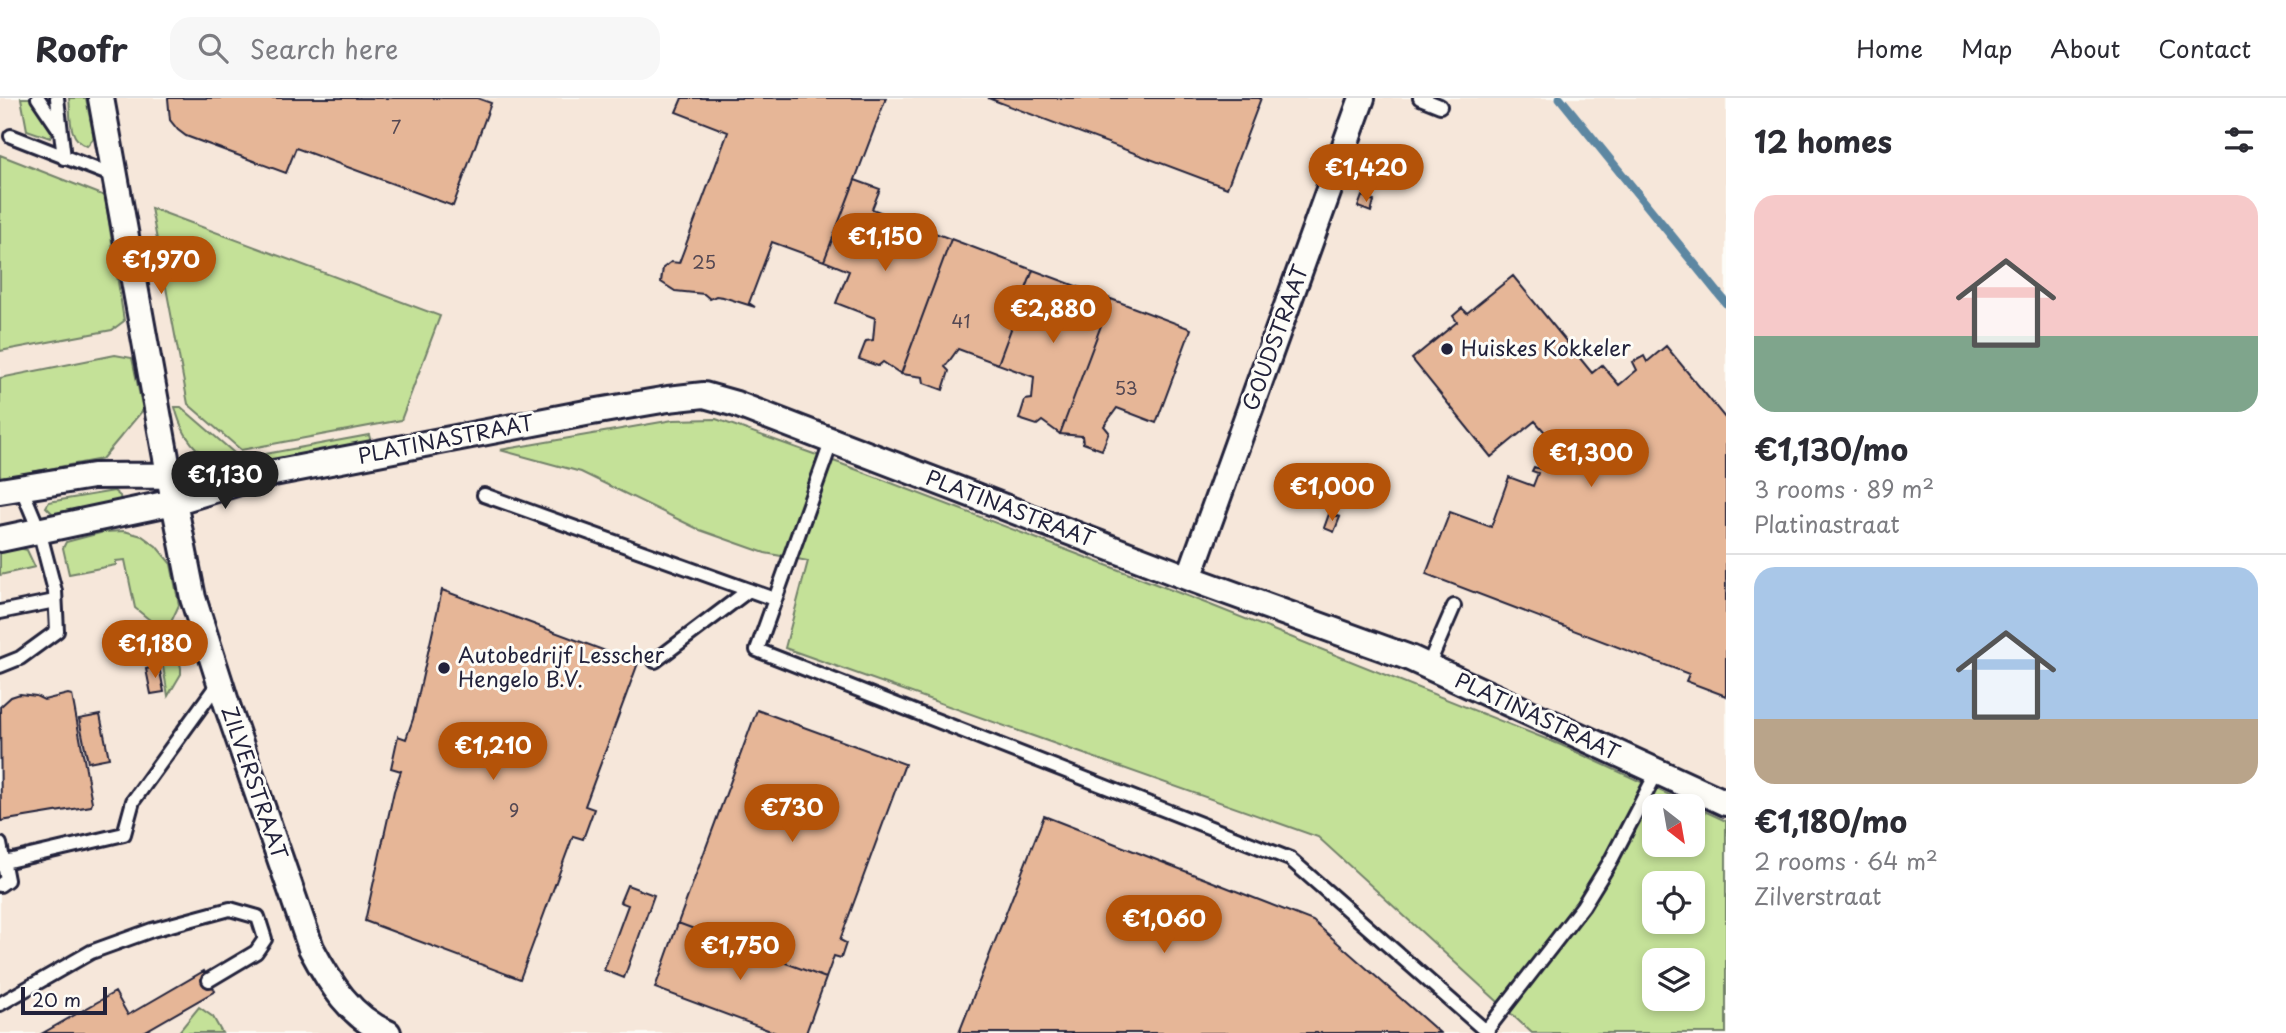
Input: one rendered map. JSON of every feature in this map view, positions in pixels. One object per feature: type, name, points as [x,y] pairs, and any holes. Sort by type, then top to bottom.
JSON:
[{"type":"street","points":[[101,98],[174,502]]},
{"type":"street","name":"GOUDSTRAAT","points":[[1189,578],[1362,98]]},
{"type":"street","name":"PLATINASTRAAT","points":[[0,539],[174,502],[263,475],[596,411],[704,396],[736,404],[1427,666],[1726,803]]},
{"type":"street","name":"PLATINASTRAAT","points":[[11,489],[93,476],[263,475]]},
{"type":"street","name":"ZILVERSTRAAT","points":[[174,502],[194,598],[311,948],[326,976],[345,1001],[374,1027],[388,1033]]},
{"type":"lane","points":[[38,98],[61,132]]},
{"type":"lane","points":[[57,98],[64,158]]},
{"type":"lane","points":[[1420,98],[1440,106]]},
{"type":"lane","points":[[11,136],[116,177]]},
{"type":"lane","points":[[832,440],[757,650],[1290,859],[1487,1032],[1583,906],[1610,862],[1657,772]]},
{"type":"lane","points":[[0,666],[19,658],[57,631],[55,591],[39,530],[11,489]]},
{"type":"lane","points":[[484,495],[774,599]]},
{"type":"lane","points":[[655,661],[749,590]]},
{"type":"lane","points":[[0,612],[55,601]]},
{"type":"lane","points":[[1427,666],[1454,606]]},
{"type":"lane","points":[[2,863],[124,834],[133,801],[220,682]]},
{"type":"lane","points":[[0,844],[7,880],[0,885]]},
{"type":"lane","points":[[0,1004],[91,952],[152,930],[230,909],[258,917],[265,939],[256,952],[209,980]]},
{"type":"shaded area","points":[[0,98],[1726,98],[1726,1033],[0,1033]]},
{"type":"green space","points":[[21,98],[30,98],[53,131],[50,138],[27,130]]},
{"type":"green space","points":[[69,98],[86,98],[94,138],[87,146],[76,138],[73,132]]},
{"type":"green space","points":[[0,155],[105,196],[124,321],[112,330],[0,351]]},
{"type":"green space","points":[[151,208],[440,316],[401,420],[241,450],[188,404]]},
{"type":"green space","points":[[115,355],[132,358],[143,410],[102,459],[0,478],[0,378]]},
{"type":"green space","points":[[175,407],[181,407],[240,458],[247,457],[248,465],[220,462],[200,451],[185,433]]},
{"type":"green space","points":[[716,419],[839,463],[1208,604],[1561,745],[1667,794],[1642,794],[1642,858],[1704,858],[1705,811],[1726,821],[1726,1033],[1532,1033],[1318,837],[785,648],[808,561],[765,553],[700,530],[581,472],[500,450],[673,420]]},
{"type":"green space","points":[[369,435],[371,442],[255,464],[254,456]]},
{"type":"green space","points":[[114,491],[120,496],[121,502],[60,521],[46,507],[49,502]]},
{"type":"green space","points":[[124,531],[142,536],[156,546],[171,564],[179,605],[171,622],[181,674],[168,696],[156,625],[135,608],[125,560],[116,561],[116,565],[69,574],[63,548],[66,542],[104,532]]},
{"type":"green space","points":[[19,548],[27,550],[35,567],[0,575],[0,552]]},
{"type":"green space","points":[[199,1007],[213,1017],[222,1033],[178,1033]]},
{"type":"building","points":[[168,98],[477,98],[491,103],[453,206],[296,148],[286,173],[186,136],[170,120]]},
{"type":"building","points":[[682,98],[886,98],[824,261],[772,242],[749,303],[755,307],[723,297],[710,299],[704,294],[675,291],[661,282],[663,268],[671,262],[679,263],[728,132],[676,112]]},
{"type":"building","points":[[988,98],[1261,98],[1227,188]]},
{"type":"building","points":[[855,180],[880,189],[872,209],[951,239],[901,374],[883,362],[878,366],[859,359],[866,341],[873,340],[875,318],[836,303],[849,271],[824,261]]},
{"type":"building","points":[[1362,196],[1374,201],[1371,212],[1358,207]]},
{"type":"building","points":[[951,239],[1033,270],[998,364],[958,349],[945,367],[949,371],[943,390],[924,383],[923,377],[901,374]]},
{"type":"building","points":[[1033,270],[1111,299],[1060,434],[1042,421],[1037,425],[1019,419],[1025,400],[1032,399],[1034,377],[998,364]]},
{"type":"building","points":[[1513,276],[1592,373],[1602,365],[1619,385],[1637,370],[1633,362],[1644,356],[1647,362],[1666,346],[1726,419],[1726,696],[1686,681],[1689,674],[1426,574],[1450,512],[1491,527],[1509,477],[1533,486],[1538,473],[1532,471],[1534,467],[1540,469],[1551,439],[1535,421],[1491,457],[1412,359],[1457,322],[1453,316],[1462,308],[1467,313]]},
{"type":"building","points":[[1111,299],[1191,329],[1156,423],[1117,408],[1104,426],[1109,432],[1102,450],[1083,443],[1082,436],[1060,434]]},
{"type":"building","points":[[1329,514],[1340,517],[1334,532],[1324,528]]},
{"type":"building","points":[[442,590],[638,663],[585,806],[594,809],[583,839],[573,836],[520,979],[365,921],[394,791],[401,771],[391,768],[398,736],[406,739],[413,719]]},
{"type":"building","points":[[159,666],[164,692],[151,694],[146,669]]},
{"type":"building","points":[[20,694],[44,700],[72,695],[91,806],[1,821],[0,707],[11,697]]},
{"type":"building","points":[[757,710],[905,764],[840,940],[846,943],[841,958],[834,956],[826,978],[678,923]]},
{"type":"building","points":[[100,715],[109,758],[88,762],[79,719]]},
{"type":"building","points":[[1044,816],[1313,921],[1440,1033],[959,1033]]},
{"type":"building","points":[[627,885],[654,895],[624,978],[604,970],[628,905],[620,902]]},
{"type":"building","points":[[678,923],[826,978],[806,1033],[776,1033],[655,988]]},
{"type":"building","points":[[204,971],[215,991],[142,1033],[43,1033],[115,992],[128,1015]]},
{"type":"waterway","points":[[1560,98],[1726,303]]},
{"type":"place","name":"Huiskes Kokkeler","points":[[1447,349]]},
{"type":"place","name":"Autobedrijf Lesscher Hengelo B.V.","points":[[444,668]]}]
